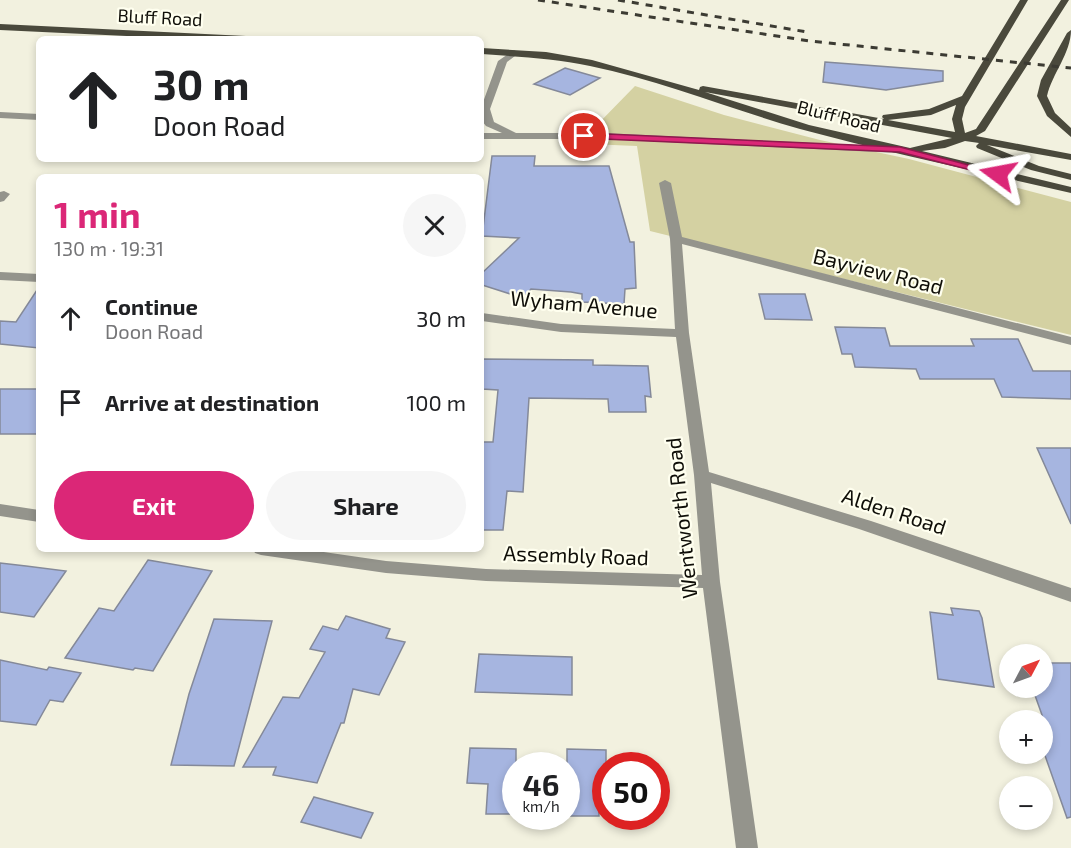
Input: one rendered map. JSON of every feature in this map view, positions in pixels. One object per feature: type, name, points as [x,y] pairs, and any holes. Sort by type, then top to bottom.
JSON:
[{"type":"main road","points":[[961,138],[957,119],[960,107],[1024,0]]},
{"type":"main road","points":[[900,150],[945,146],[980,131],[1065,0]]},
{"type":"main road","name":"Bluff Road","points":[[0,27],[184,36]]},
{"type":"main road","points":[[1069,36],[1042,96],[1051,114],[1071,134]]},
{"type":"main road","name":"Bluff Road","points":[[484,51],[592,63],[671,84],[753,112],[900,150],[1071,190]]},
{"type":"main road","name":"Bluff Road","points":[[671,84],[1071,157]]},
{"type":"main road","points":[[862,118],[932,112],[967,97]]},
{"type":"main road","points":[[961,138],[1019,163],[1071,177]]},
{"type":"street","points":[[484,108],[503,61],[514,53]]},
{"type":"street","points":[[484,114],[486,119],[496,128],[526,136]]},
{"type":"street","points":[[0,115],[36,117]]},
{"type":"street","points":[[484,136],[603,136],[900,150]]},
{"type":"street","name":"Wentworth Road","points":[[665,183],[676,239],[682,333],[702,475],[711,582],[747,848]]},
{"type":"street","name":"Bayview Road","points":[[676,239],[1071,341]]},
{"type":"street","points":[[0,276],[36,278]]},
{"type":"street","name":"Wyham Avenue","points":[[484,317],[561,328],[682,333]]},
{"type":"street","name":"Alden Road","points":[[702,475],[865,525],[1071,596]]},
{"type":"street","points":[[0,510],[36,516]]},
{"type":"street","name":"Assembly Road","points":[[282,552],[386,567],[486,575],[711,582]]},
{"type":"shaded area","points":[[635,86],[724,115],[820,140],[909,159],[1071,202],[1071,335],[650,231],[637,146],[588,144],[593,129]]},
{"type":"building","points":[[825,62],[943,71],[943,81],[886,90],[823,82]]},
{"type":"building","points":[[565,68],[600,78],[570,95],[534,84]]},
{"type":"building","points":[[492,156],[535,156],[534,166],[609,166],[630,242],[634,242],[636,288],[625,289],[624,304],[582,302],[582,294],[531,289],[523,298],[484,286],[484,271],[519,238],[484,236]]},
{"type":"building","points":[[36,292],[36,348],[0,344],[0,321],[16,322]]},
{"type":"building","points":[[759,294],[805,294],[812,320],[765,319]]},
{"type":"building","points":[[835,327],[885,328],[890,346],[974,346],[971,339],[1018,339],[1033,371],[1071,371],[1071,399],[1002,397],[994,379],[920,379],[916,369],[855,367],[852,354],[842,354]]},
{"type":"building","points":[[484,359],[593,360],[593,365],[648,366],[651,397],[645,396],[646,412],[609,412],[608,399],[529,398],[523,492],[507,491],[503,530],[484,530],[484,442],[493,442],[498,390],[484,389]]},
{"type":"building","points":[[0,389],[36,389],[36,434],[0,434]]},
{"type":"building","points":[[1037,448],[1071,448],[1071,524]]},
{"type":"building","points":[[148,560],[212,571],[153,671],[135,668],[133,670],[65,658],[99,608],[114,611]]},
{"type":"building","points":[[0,563],[66,571],[34,617],[0,612]]},
{"type":"building","points":[[951,608],[979,611],[994,687],[938,679],[930,612],[953,615]]},
{"type":"building","points":[[346,616],[390,629],[386,638],[405,642],[379,695],[353,689],[344,723],[341,723],[317,783],[273,775],[276,767],[243,767],[283,697],[299,698],[325,652],[310,649],[323,626],[338,630]]},
{"type":"building","points":[[214,619],[272,621],[234,766],[171,765],[189,694]]},
{"type":"building","points":[[479,654],[572,657],[572,695],[475,692]]},
{"type":"building","points":[[0,660],[47,670],[49,667],[81,673],[63,702],[50,700],[36,725],[0,721]]},
{"type":"building","points":[[1053,663],[1071,663],[1071,817],[1067,818],[1048,764],[1053,764],[1053,710],[1040,710],[1036,698],[1053,698]]},
{"type":"building","points":[[470,748],[516,749],[516,752],[502,752],[502,814],[486,814],[488,784],[467,783]]},
{"type":"building","points":[[567,749],[606,750],[606,752],[592,752],[592,816],[580,816],[580,752],[567,752]]},
{"type":"building","points":[[314,797],[373,813],[361,838],[301,822]]},
{"type":"railway","points":[[538,0],[810,41],[1071,68]]},
{"type":"railway","points":[[618,0],[807,32]]},
{"type":"route","points":[[584,136],[900,150],[998,174]]}]
